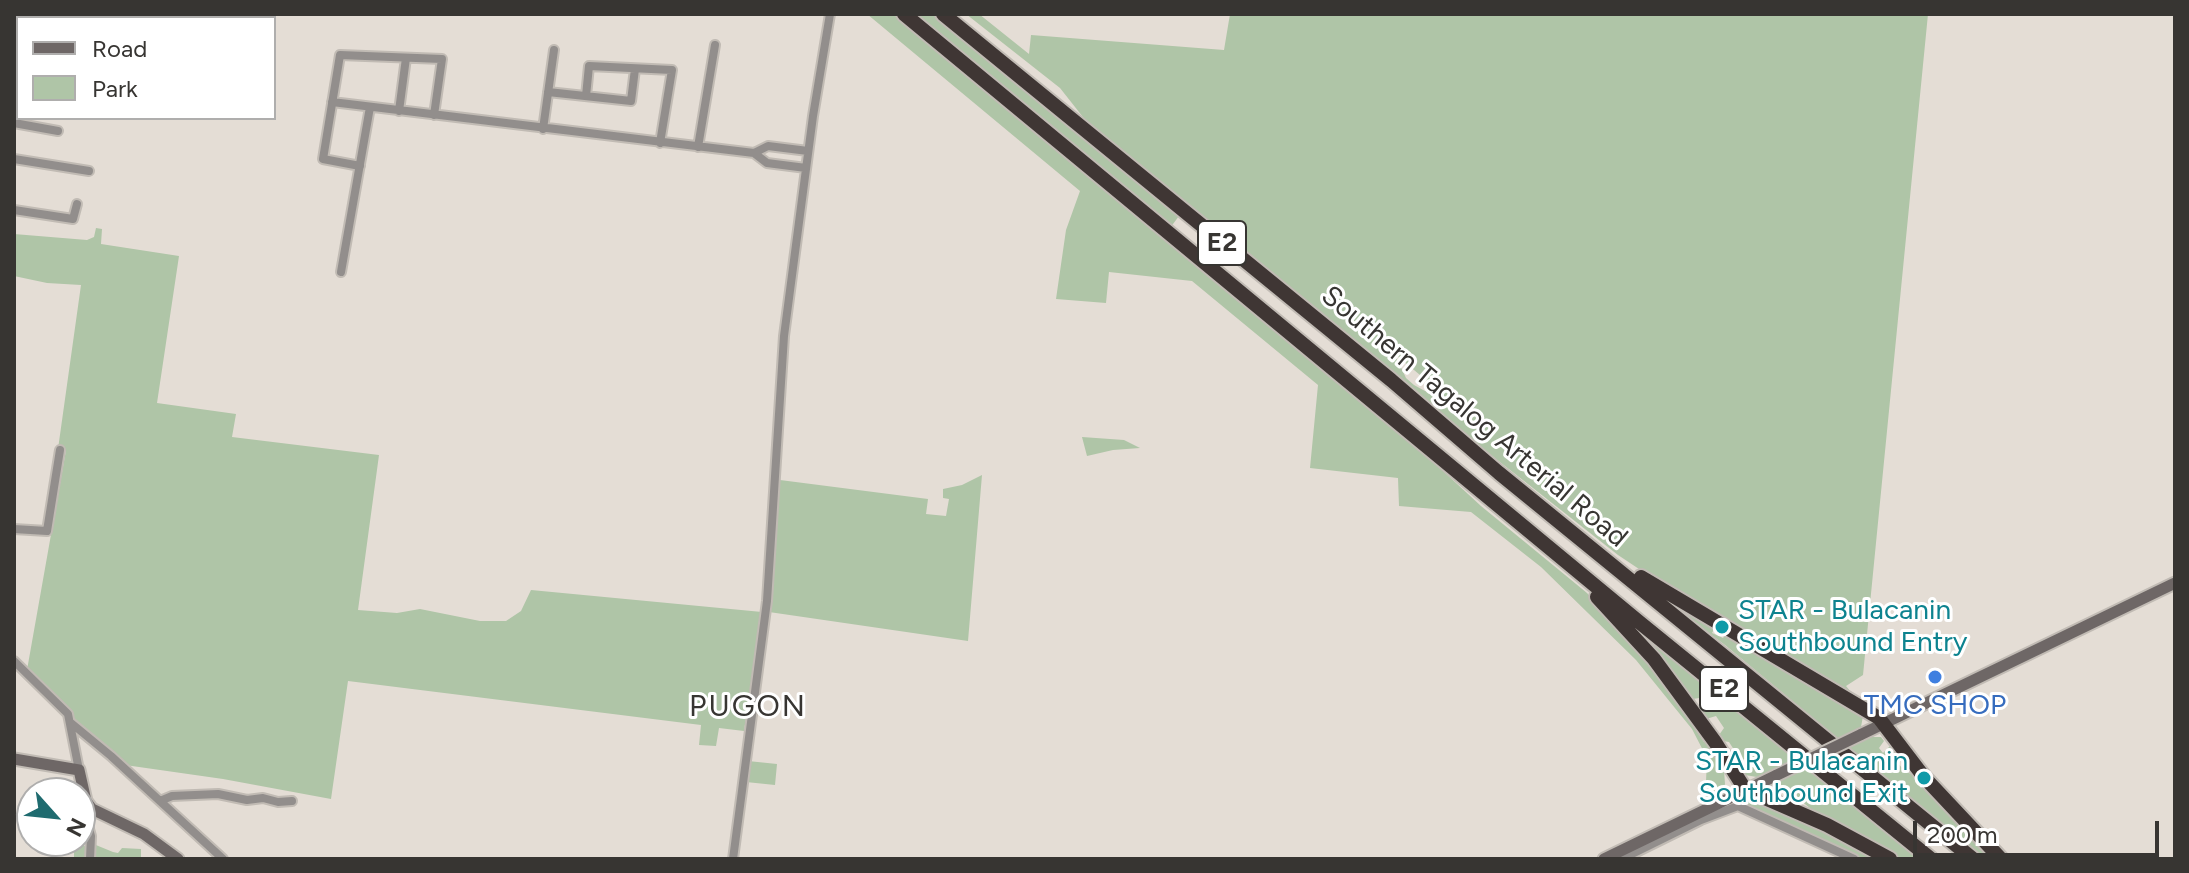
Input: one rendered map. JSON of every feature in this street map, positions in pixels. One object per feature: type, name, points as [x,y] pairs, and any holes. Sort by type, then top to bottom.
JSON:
[{"type":"highway","name":"Southern Tagalog Arterial Road","points":[[904,14],[1931,859]]},
{"type":"highway","name":"Southern Tagalog Arterial Road","points":[[943,14],[1973,859]]},
{"type":"highway","points":[[1517,520],[1641,644],[1748,789],[1827,825],[1890,859]]},
{"type":"highway","points":[[1562,523],[1658,589],[1876,717],[1924,777],[2001,859]]},
{"type":"main road","points":[[1604,859],[2175,583]]},
{"type":"main road","points":[[14,759],[79,770],[80,777]]},
{"type":"main road","points":[[96,812],[144,834],[178,859]]},
{"type":"street","points":[[733,859],[767,601],[780,375],[808,151],[830,14]]},
{"type":"street","points":[[698,147],[715,45]]},
{"type":"street","points":[[543,129],[554,50]]},
{"type":"street","points":[[360,166],[323,159],[340,55],[442,59],[434,115]]},
{"type":"street","points":[[399,111],[406,58]]},
{"type":"street","points":[[586,96],[589,66],[672,70],[660,143]]},
{"type":"street","points":[[548,92],[631,101],[635,69]]},
{"type":"street","points":[[332,102],[754,153],[767,163],[806,168]]},
{"type":"street","points":[[341,272],[370,107]]},
{"type":"street","points":[[14,123],[58,131]]},
{"type":"street","points":[[754,153],[768,146],[808,151]]},
{"type":"street","points":[[14,159],[89,171]]},
{"type":"street","points":[[14,210],[73,219],[77,204]]},
{"type":"street","points":[[14,529],[47,531],[60,450]]},
{"type":"street","points":[[14,661],[67,712],[79,770]]},
{"type":"street","points":[[71,723],[223,859]]},
{"type":"street","points":[[160,801],[169,796],[218,794],[247,800],[292,801]]},
{"type":"street","points":[[1622,859],[1701,820],[1738,806],[1854,859]]},
{"type":"green space","points":[[867,14],[893,14],[1390,422],[1481,506],[1587,593],[1650,662],[1704,742],[1707,741],[1724,770],[1725,784],[1721,797],[1705,805],[1707,758],[1692,729],[1636,660],[1541,567],[1471,512],[1399,506],[1398,478],[1310,468],[1318,385],[1192,281],[1109,272],[1106,303],[1056,299],[1066,230],[1080,191]]},
{"type":"green space","points":[[910,14],[935,14],[1179,216],[1170,228]]},
{"type":"green space","points":[[966,14],[979,14],[1029,54],[1031,35],[1224,50],[1230,14],[1928,14],[1863,675],[1846,686],[1855,697],[1731,621],[1681,597],[1618,555],[1444,418],[1090,126],[1060,88]],"holes":[[[1396,355],[1444,395],[1414,385],[1406,378]]]},
{"type":"green space","points":[[96,228],[102,229],[101,244],[179,256],[157,403],[236,414],[232,437],[379,455],[358,610],[397,613],[420,609],[480,621],[506,621],[521,611],[531,590],[762,612],[744,731],[719,728],[716,746],[699,745],[701,725],[348,681],[331,799],[125,765],[73,720],[70,710],[27,670],[66,450],[58,449],[81,285],[47,283],[14,276],[14,234],[87,240],[94,237]]},
{"type":"green space","points":[[1082,437],[1124,440],[1140,448],[1087,456]]},
{"type":"green space","points":[[982,475],[968,641],[769,612],[780,480],[928,499],[926,514],[946,516],[949,499],[943,498],[943,489],[962,485]]},
{"type":"green space","points":[[1651,590],[1715,627],[1712,633],[1723,638],[1726,634],[1863,716],[1861,727],[1849,733],[1854,743],[1865,737],[1881,737],[1884,741],[1879,748],[1883,753],[1891,745],[1898,753],[1890,753],[1902,768],[1912,775],[1921,788],[1925,786],[1995,859],[1983,859],[1725,645]]},
{"type":"green space","points":[[1653,643],[1922,859],[1901,859],[1820,816],[1781,785],[1780,781],[1786,777],[1777,768],[1757,777],[1745,775],[1742,769],[1749,763],[1746,758],[1737,764],[1732,756],[1738,756],[1729,742],[1723,741],[1719,735],[1724,728],[1716,716],[1706,719],[1698,707],[1702,703],[1699,698],[1693,699],[1650,646]]},
{"type":"green space","points":[[748,761],[777,764],[775,785],[746,782]]},
{"type":"green space","points":[[1739,799],[1775,807],[1881,859],[1857,859],[1807,832],[1732,804]]},
{"type":"green space","points":[[96,845],[118,853],[122,848],[141,849],[141,859],[74,859],[96,857]]},
{"type":"place","name":"STAR - Bulacanin Southbound Entry","points":[[1722,627]]},
{"type":"place","name":"TMC SHOP","points":[[1935,677]]},
{"type":"place","name":"STAR - Bulacanin Southbound Exit","points":[[1924,778]]},
{"type":"district","name":"PUGON","points":[[748,707]]}]
